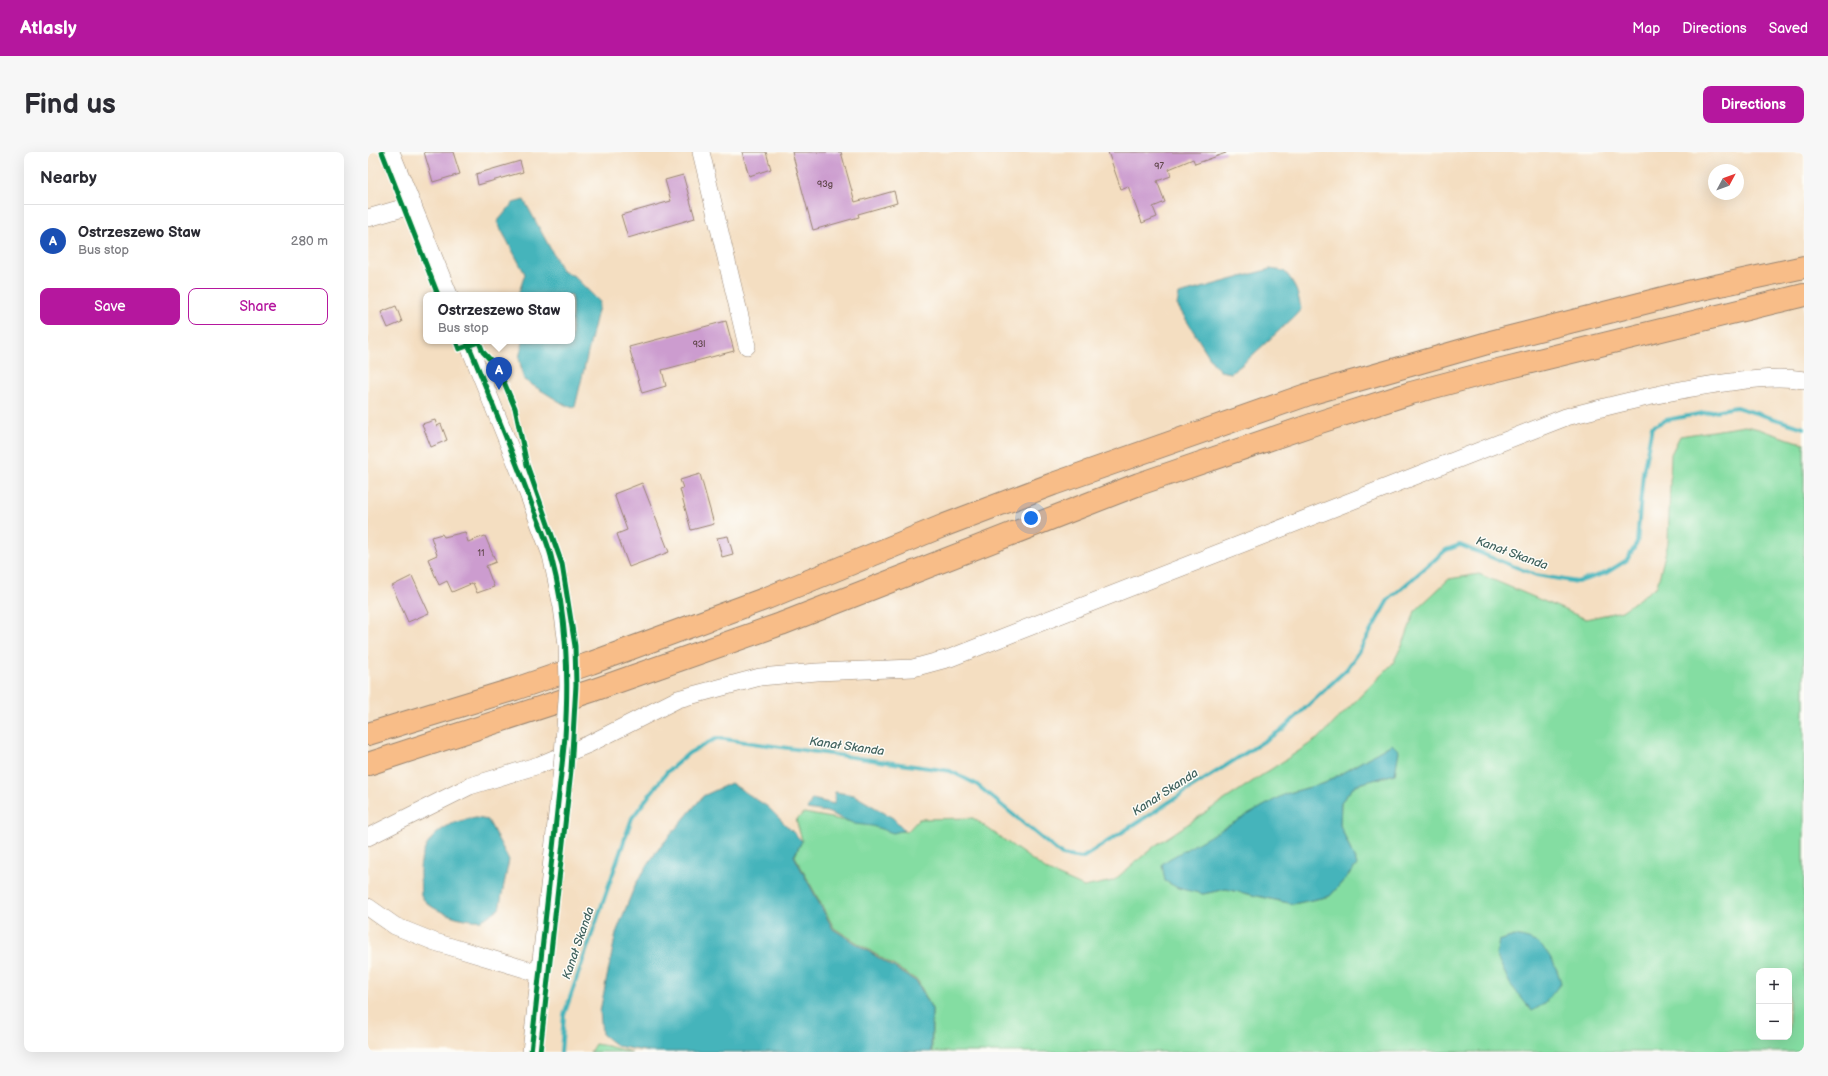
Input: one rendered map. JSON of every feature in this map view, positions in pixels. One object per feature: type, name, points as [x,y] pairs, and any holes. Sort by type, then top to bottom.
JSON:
[{"type":"highway","points":[[368,734],[500,694],[591,663],[767,598],[945,525],[1053,484],[1309,394],[1506,338],[1683,293],[1804,267]]},
{"type":"highway","points":[[368,764],[594,690],[780,624],[1139,484],[1318,423],[1411,393],[1804,295]]},
{"type":"street","points":[[391,152],[448,292]]},
{"type":"street","points":[[701,152],[747,346]]},
{"type":"street","points":[[368,218],[412,205]]},
{"type":"street","points":[[468,344],[521,475],[550,555],[562,608],[567,645],[568,686],[562,768],[538,973],[531,1052]]},
{"type":"street","points":[[368,837],[470,786],[538,765],[589,744],[678,700],[760,677],[817,672],[913,668],[950,658],[1566,417],[1704,386],[1752,379],[1792,378],[1804,380]]},
{"type":"street","points":[[368,907],[395,926],[436,942],[538,973]]},
{"type":"green space","points":[[1745,426],[1760,429],[1804,443],[1804,1052],[932,1052],[932,1009],[918,981],[834,928],[795,856],[802,840],[796,820],[804,813],[907,832],[919,819],[973,818],[1048,871],[1084,887],[1113,881],[1156,845],[1320,737],[1393,663],[1405,639],[1415,611],[1449,579],[1479,574],[1586,619],[1622,611],[1657,586],[1668,543],[1671,454],[1680,436]],"holes":[[[1392,744],[1395,774],[1355,785],[1341,802],[1340,825],[1357,865],[1330,896],[1293,904],[1226,889],[1203,894],[1162,864],[1285,794],[1325,783]],[[1514,936],[1531,941],[1542,947],[1546,951],[1558,972],[1496,955],[1499,941]]]},
{"type":"green space","points":[[595,1044],[604,1045],[632,1052],[590,1052]]},
{"type":"water","points":[[524,200],[562,270],[574,276],[600,302],[575,407],[565,405],[524,380],[519,358],[522,344],[575,344],[575,292],[519,292],[525,274],[497,222],[513,203]]},
{"type":"water","points":[[1270,269],[1284,271],[1288,275],[1296,288],[1301,309],[1243,364],[1231,373],[1220,371],[1213,363],[1177,305],[1179,294]]},
{"type":"water","points":[[1392,744],[1399,751],[1395,774],[1355,785],[1341,802],[1340,825],[1357,865],[1330,896],[1293,904],[1226,889],[1203,894],[1178,888],[1165,881],[1162,864],[1169,859],[1285,794],[1325,783]]},
{"type":"water","points":[[731,783],[768,807],[802,841],[794,856],[833,929],[917,982],[932,1009],[931,1052],[650,1052],[617,1046],[602,1034],[600,1011],[616,933],[635,885],[656,852],[703,796]]},
{"type":"water","points":[[835,792],[854,795],[893,818],[905,830],[893,833],[872,826],[855,824],[827,812],[807,809],[812,799],[834,804]]},
{"type":"water","points":[[476,818],[488,820],[509,860],[499,909],[481,920],[457,917],[431,906],[421,895],[420,877],[420,864],[423,853],[428,843],[435,835],[443,828],[453,823]]},
{"type":"water","points":[[1514,936],[1531,940],[1543,948],[1551,959],[1561,983],[1544,1004],[1532,1011],[1510,984],[1496,955],[1499,941]]},
{"type":"building","points":[[424,152],[453,152],[460,174],[433,182]]},
{"type":"building","points":[[742,152],[766,152],[771,169],[749,176]]},
{"type":"building","points":[[792,152],[841,152],[855,202],[894,191],[897,203],[858,214],[859,217],[813,230]]},
{"type":"building","points":[[1108,152],[1226,153],[1195,164],[1193,159],[1169,169],[1171,176],[1157,181],[1165,202],[1153,207],[1157,217],[1142,223],[1128,186],[1121,189]]},
{"type":"building","points":[[520,161],[523,172],[478,185],[476,174]]},
{"type":"building","points":[[683,175],[695,218],[628,238],[621,215],[671,201],[665,180]]},
{"type":"building","points":[[396,306],[402,322],[388,328],[381,312]]},
{"type":"building","points":[[726,321],[734,351],[662,370],[666,386],[642,393],[629,347]]},
{"type":"building","points":[[435,420],[437,426],[441,424],[447,440],[431,447],[422,424]]},
{"type":"building","points":[[700,474],[714,524],[691,530],[680,489],[683,488],[680,480]]},
{"type":"building","points":[[642,483],[669,552],[629,567],[617,534],[627,530],[614,494]]},
{"type":"building","points":[[465,532],[468,542],[485,536],[496,562],[486,566],[494,587],[477,593],[473,583],[452,592],[447,581],[439,585],[428,559],[437,555],[431,537],[442,534],[444,537]]},
{"type":"building","points":[[728,536],[733,554],[722,557],[717,538]]},
{"type":"building","points":[[412,576],[429,613],[408,622],[392,586]]},
{"type":"waterway","name":"Kanał Skanda","points":[[561,1052],[564,1015],[632,818],[667,772],[689,753],[717,738],[950,771],[976,784],[1062,855],[1082,858],[1283,729],[1347,669],[1359,652],[1388,600],[1446,550],[1460,545],[1536,575],[1577,582],[1606,573],[1627,560],[1637,543],[1643,473],[1652,427],[1666,420],[1736,407],[1804,428]]},
{"type":"cycle path","points":[[382,152],[437,292]]},
{"type":"cycle path","points":[[457,344],[459,349],[473,344]]},
{"type":"cycle path","points":[[468,344],[547,542],[556,579],[564,623],[567,668],[565,737],[531,1052]]},
{"type":"cycle path","points":[[480,344],[483,352],[498,368],[515,408],[527,465],[562,564],[575,646],[576,685],[571,770],[540,1052]]},
{"type":"place","name":"Ostrzeszewo Staw","points":[[499,390]]}]
